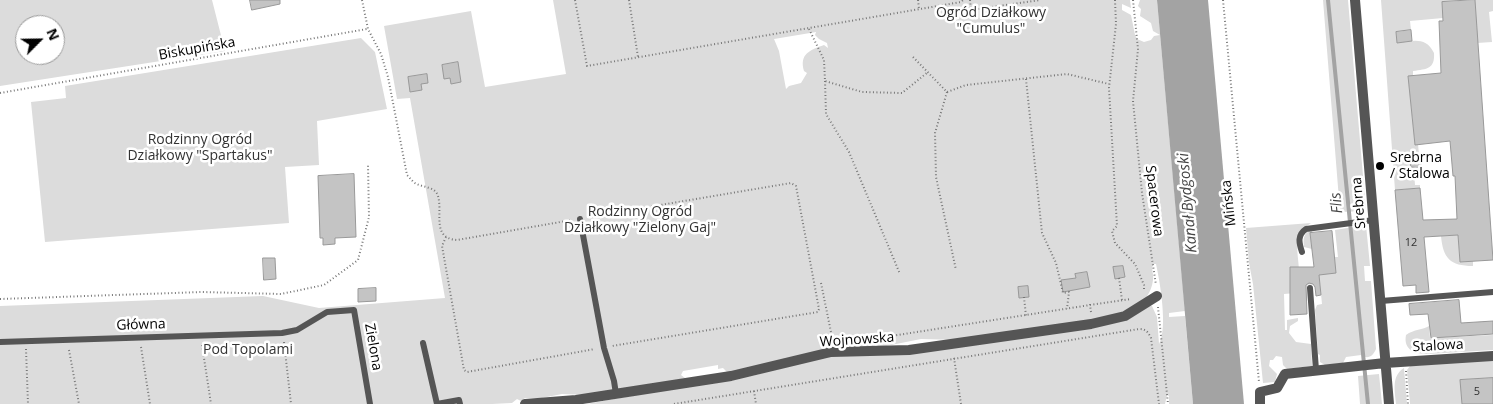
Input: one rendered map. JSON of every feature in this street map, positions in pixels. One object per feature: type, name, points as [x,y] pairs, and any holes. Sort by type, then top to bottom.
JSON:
[{"type":"street","name":"Srebrna","points":[[1355,0],[1389,404]]},
{"type":"street","name":"Wojnowska","points":[[525,404],[576,400],[731,376],[831,352],[909,350],[1092,324],[1125,316],[1158,296]]},
{"type":"street","name":"Stalowa","points":[[1260,392],[1276,388],[1285,374],[1369,364],[1493,356]]},
{"type":"street","points":[[1260,392],[1260,404]]},
{"type":"lane","points":[[580,219],[604,348],[616,394]]},
{"type":"lane","points":[[1302,252],[1299,238],[1306,228],[1374,220]]},
{"type":"lane","points":[[1310,288],[1316,370]]},
{"type":"lane","points":[[1380,300],[1493,292]]},
{"type":"lane","name":"Zielona","points":[[282,333],[298,330],[327,312],[354,310],[370,404]]},
{"type":"lane","name":"Główna","points":[[0,342],[139,336],[282,333]]},
{"type":"lane","points":[[423,343],[437,404],[459,402]]},
{"type":"path","name":"Biskupińska","points":[[0,93],[368,29],[362,0]]},
{"type":"path","points":[[575,0],[587,66],[961,2],[963,0]]},
{"type":"path","points":[[629,0],[638,58]]},
{"type":"path","points":[[918,0],[920,9]]},
{"type":"path","points":[[970,0],[971,10],[1040,0]]},
{"type":"path","points":[[1115,0],[1114,50],[1109,84],[1117,226],[1112,231],[1115,243],[1135,264],[1144,285],[1144,291]]},
{"type":"path","name":"Spacerowa","points":[[1133,0],[1138,49],[1133,101],[1142,193],[1158,296],[1168,404]]},
{"type":"path","name":"Mińska","points":[[1223,0],[1260,392]]},
{"type":"path","points":[[808,28],[824,60],[826,114],[849,152],[900,274]]},
{"type":"path","points":[[913,57],[947,92]]},
{"type":"path","points":[[825,81],[862,92],[902,93],[928,72]]},
{"type":"path","points":[[947,92],[966,85],[1067,74],[1109,84]]},
{"type":"path","points":[[1026,79],[1042,233],[1056,263],[1063,293],[1069,292],[1067,309]]},
{"type":"path","points":[[947,92],[936,133],[936,176],[956,270]]},
{"type":"path","points":[[0,299],[202,292],[281,294],[324,285],[358,260],[369,217],[368,165]]},
{"type":"path","points":[[1118,278],[1122,300]]},
{"type":"path","points":[[821,283],[834,345]]},
{"type":"path","points":[[1024,297],[1026,316]]},
{"type":"path","points":[[868,340],[1138,298]]},
{"type":"path","points":[[1090,305],[1092,324]]},
{"type":"path","points":[[1044,313],[1036,314],[1026,316],[1035,314],[1044,313]]},
{"type":"path","points":[[674,404],[1144,329],[1151,338],[1159,404]]},
{"type":"path","points":[[282,333],[291,404]]},
{"type":"path","points":[[139,336],[150,404]]},
{"type":"path","points":[[200,336],[211,404]]},
{"type":"path","points":[[26,340],[28,404]]},
{"type":"path","points":[[67,340],[78,404]]},
{"type":"path","points":[[954,358],[961,404]]},
{"type":"path","points":[[1405,362],[1408,404]]},
{"type":"path","points":[[754,391],[756,404]]},
{"type":"green space","points":[[0,0],[212,0],[225,51],[0,86]]},
{"type":"green space","points":[[553,0],[1130,0],[1131,8],[1122,4],[1122,10],[1131,15],[1135,35],[1137,39],[1144,42],[1160,35],[1153,31],[1151,23],[1140,16],[1141,9],[1138,6],[1140,0],[1157,0],[1185,311],[1169,313],[1169,317],[1185,316],[1193,404],[1169,404],[1169,396],[1167,395],[1165,404],[586,404],[654,392],[689,384],[693,381],[700,380],[709,383],[756,375],[808,359],[845,354],[917,352],[951,345],[1083,328],[1130,318],[1140,312],[1146,305],[1152,306],[1157,317],[1159,344],[1162,337],[1163,316],[1156,264],[1153,264],[1151,289],[1142,302],[1130,310],[1107,318],[960,340],[921,339],[881,347],[840,349],[831,347],[829,350],[791,359],[779,367],[774,364],[729,374],[723,368],[718,369],[718,365],[683,371],[681,375],[685,378],[629,390],[610,390],[589,395],[562,394],[542,398],[525,398],[521,401],[517,399],[512,403],[492,404],[0,404],[0,306],[263,296],[319,308],[445,298],[410,98],[397,99],[384,26],[471,11],[485,87],[566,74]],"holes":[[[816,32],[815,35],[827,43],[828,48],[824,45],[807,54],[803,60],[804,71],[807,73],[801,83],[789,86],[786,89],[779,51],[774,39]]]},
{"type":"green space","points":[[1323,0],[1348,0],[1366,211],[1340,212]]},
{"type":"green space","points":[[1381,0],[1467,0],[1442,2],[1443,18],[1410,21],[1411,30],[1396,32],[1397,43],[1423,42],[1434,53],[1433,62],[1429,67],[1413,71],[1413,76],[1408,76],[1415,144],[1418,144],[1419,155],[1411,155],[1411,166],[1417,166],[1417,170],[1414,171],[1415,185],[1420,185],[1420,188],[1395,190]]},
{"type":"green space","points":[[1475,0],[1493,0],[1493,11],[1489,12],[1492,42],[1477,43]]},
{"type":"green space","name":"Rodzinny Ogród Działkowy \"Spartakus\"","points":[[361,38],[375,52],[387,109],[317,121],[319,165],[285,167],[289,223],[45,242],[31,102],[66,98],[65,86]]},
{"type":"green space","points":[[1311,223],[1301,232],[1297,249],[1299,269],[1314,274],[1334,257],[1338,257],[1335,230],[1366,225],[1370,266],[1364,266],[1365,281],[1371,281],[1376,349],[1370,357],[1361,355],[1346,357],[1343,363],[1325,365],[1320,362],[1315,310],[1317,305],[1322,304],[1320,284],[1296,285],[1296,293],[1284,294],[1285,330],[1287,330],[1287,320],[1298,318],[1298,321],[1290,326],[1289,333],[1296,342],[1311,344],[1312,366],[1287,369],[1283,365],[1282,357],[1276,356],[1273,360],[1270,360],[1269,366],[1277,374],[1275,382],[1263,383],[1246,228]]},
{"type":"green space","points":[[1312,230],[1310,233],[1312,249],[1304,247],[1304,237]]},
{"type":"green space","points":[[1458,235],[1460,262],[1473,261],[1473,266],[1465,266],[1453,262],[1446,255],[1441,236]]},
{"type":"green space","points":[[1429,326],[1430,338],[1493,335],[1493,350],[1428,354],[1415,352],[1408,348],[1406,335]]},
{"type":"green space","points":[[1493,360],[1493,404],[1410,404],[1407,370],[1410,366]]},
{"type":"green space","points":[[1404,368],[1407,404],[1396,404],[1395,379]]},
{"type":"green space","points":[[1379,374],[1382,404],[1360,404],[1358,376]]},
{"type":"water","name":"Kanał Bydgoski","points":[[1157,0],[1208,0],[1244,404],[1193,404]]},
{"type":"building","points":[[250,0],[280,0],[280,4],[252,10]]},
{"type":"building","points":[[1475,0],[1493,260],[1460,262],[1458,235],[1424,237],[1429,292],[1416,293],[1416,285],[1403,286],[1395,190],[1420,188],[1423,220],[1457,219],[1455,176],[1453,176],[1450,141],[1415,145],[1408,76],[1441,73],[1439,21],[1443,21],[1442,2]]},
{"type":"building","points":[[1411,30],[1412,41],[1397,43],[1396,32]]},
{"type":"building","points":[[458,62],[461,82],[451,84],[450,78],[444,79],[442,65]]},
{"type":"building","points":[[427,74],[428,83],[421,84],[422,90],[410,92],[408,77]]},
{"type":"building","points":[[1411,155],[1421,155],[1421,168],[1411,167]]},
{"type":"building","points":[[354,174],[356,237],[335,238],[335,244],[323,245],[323,238],[320,238],[318,176]]},
{"type":"building","points":[[1332,231],[1336,273],[1319,275],[1321,295],[1316,296],[1313,284],[1309,283],[1306,285],[1307,314],[1290,315],[1290,267],[1314,267],[1310,233]]},
{"type":"building","points":[[263,258],[275,258],[276,279],[264,280]]},
{"type":"building","points":[[1123,266],[1125,277],[1115,279],[1113,267]]},
{"type":"building","points":[[1087,272],[1090,287],[1063,292],[1061,280],[1076,278],[1075,274]]},
{"type":"building","points":[[1028,286],[1029,297],[1019,298],[1018,287]]},
{"type":"building","points":[[376,288],[376,301],[358,302],[358,289]]},
{"type":"building","points":[[1459,300],[1461,323],[1493,321],[1493,334],[1431,338],[1428,314],[1410,315],[1409,304]]},
{"type":"building","points":[[1493,378],[1493,404],[1462,404],[1460,380]]},
{"type":"waterway","name":"Flis","points":[[1328,0],[1368,404]]},
{"type":"place","name":"Srebrna / Stalowa","points":[[1380,166]]},
{"type":"park label","name":"Ogród Działkowy \"Cumulus\"","points":[[991,22]]},
{"type":"park label","name":"Rodzinny Ogród Działkowy \"Zielony Gaj\"","points":[[640,220]]},
{"type":"park label","name":"Pod Topolami","points":[[248,350]]}]
